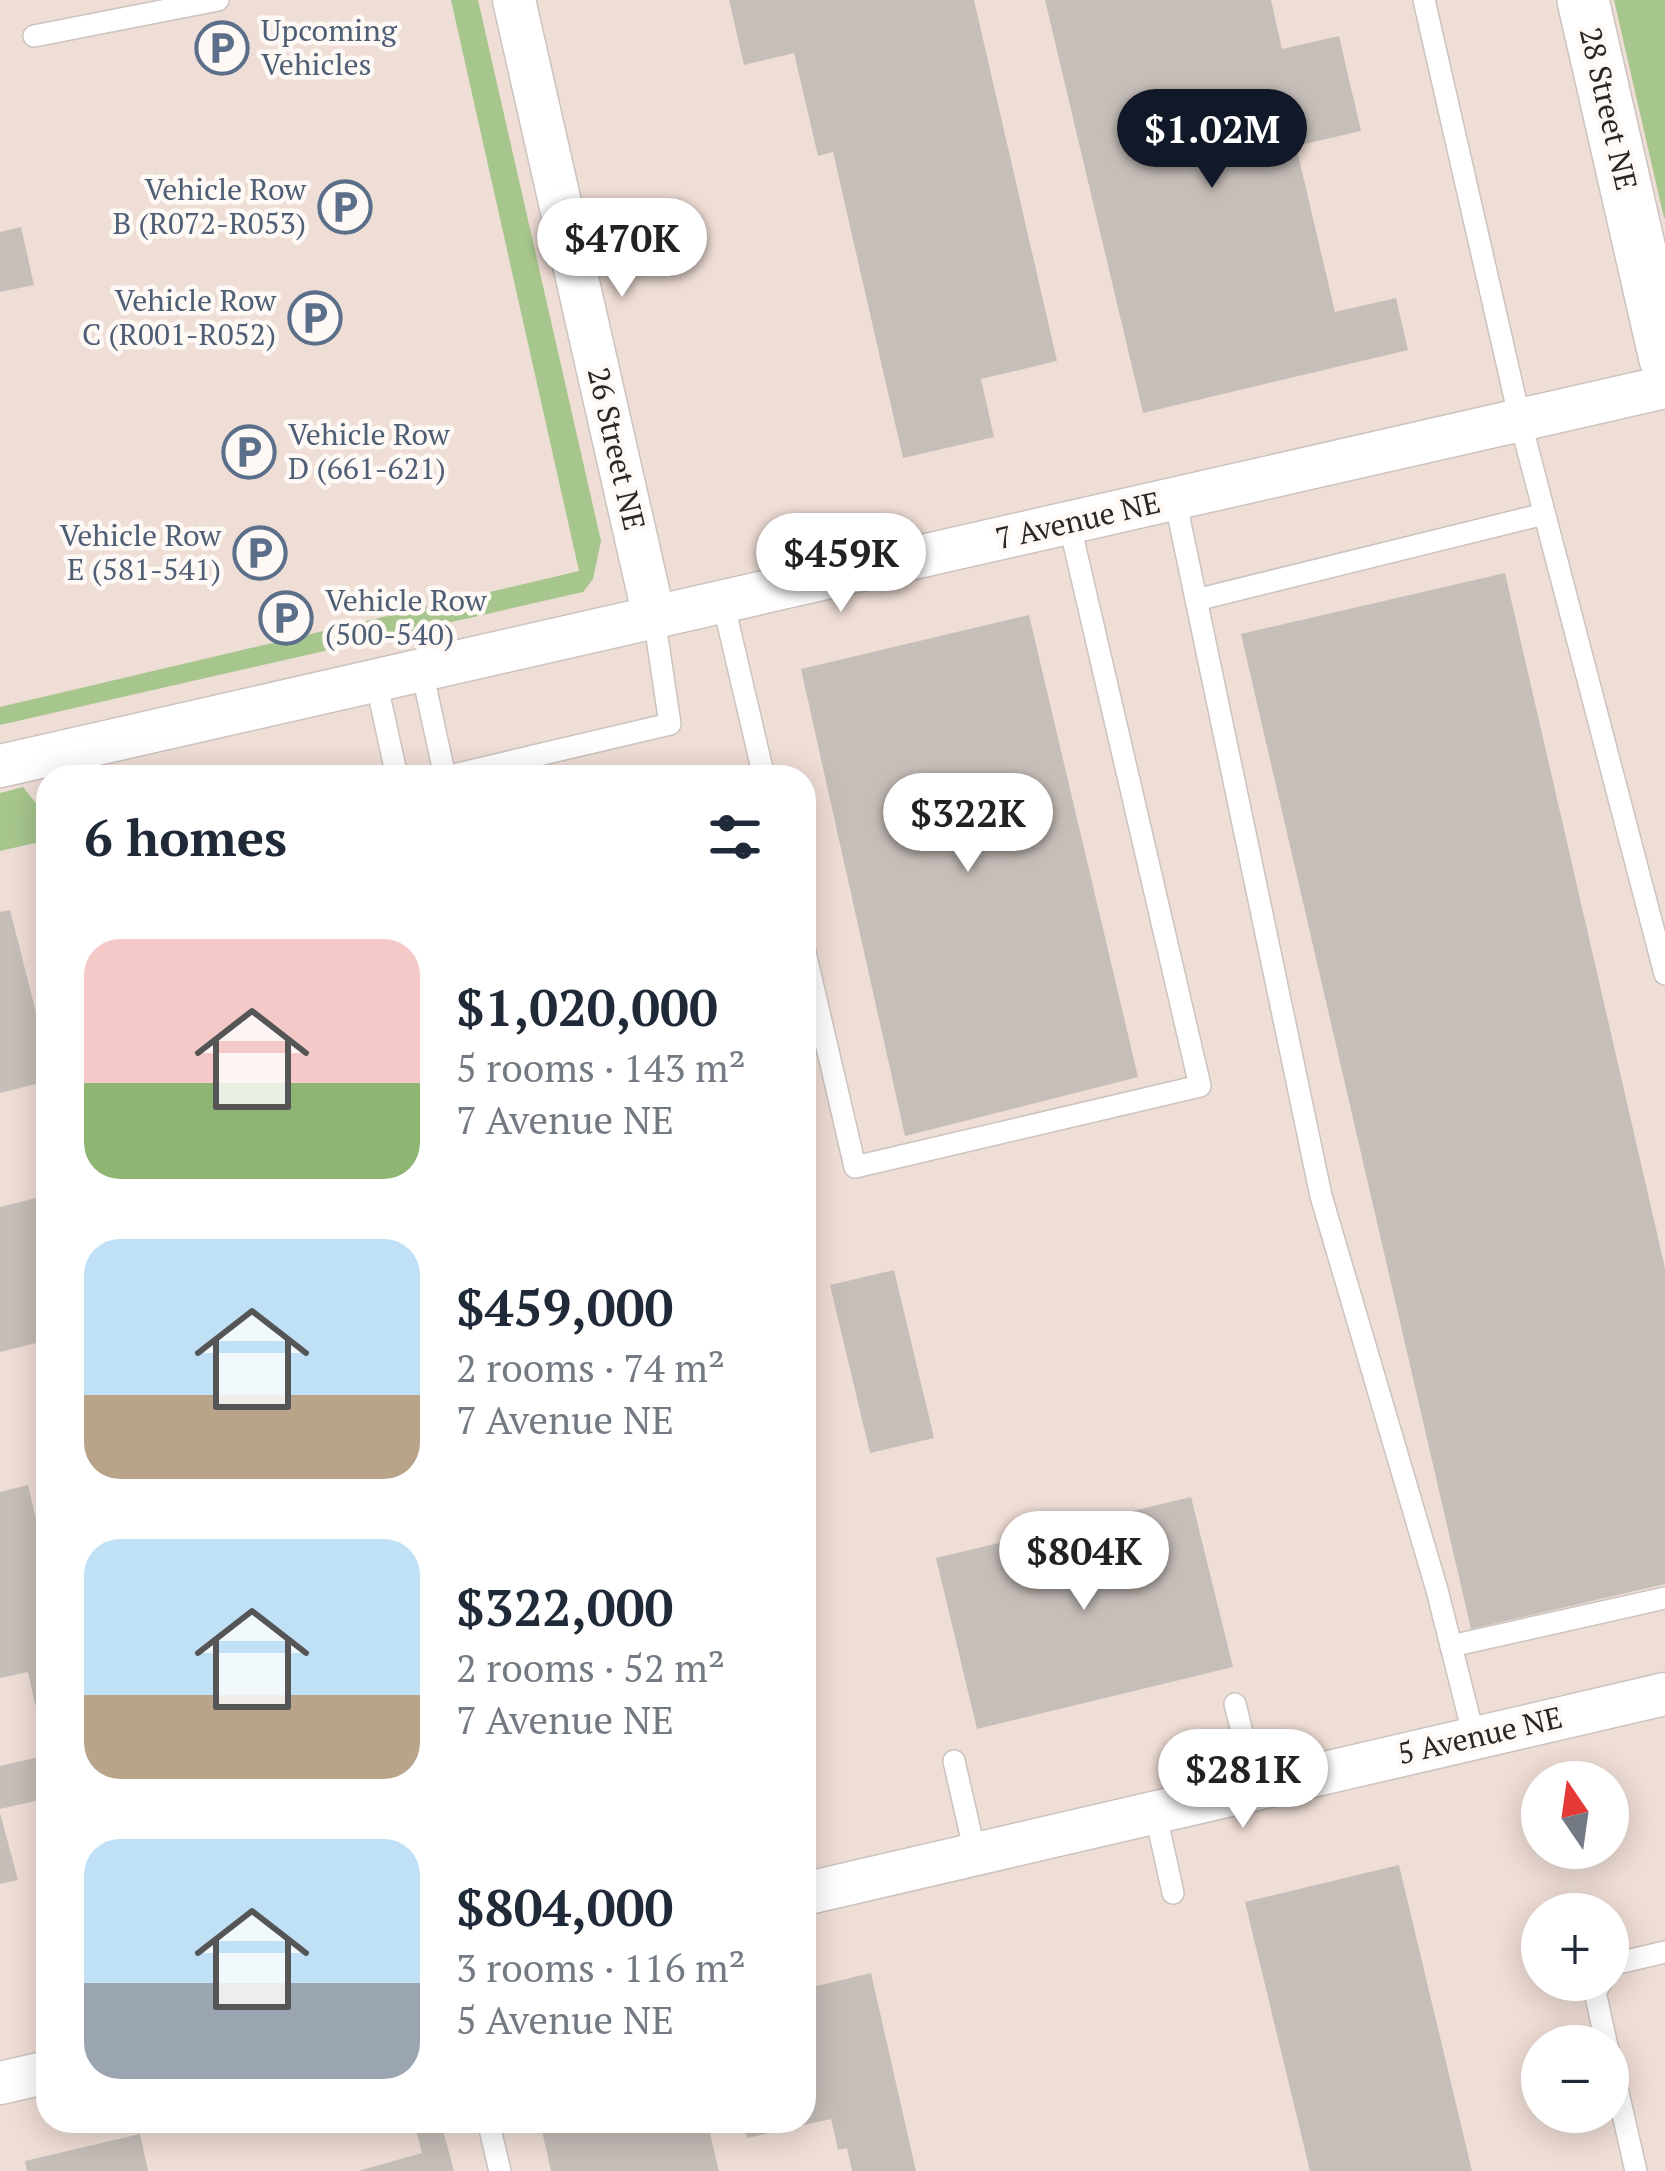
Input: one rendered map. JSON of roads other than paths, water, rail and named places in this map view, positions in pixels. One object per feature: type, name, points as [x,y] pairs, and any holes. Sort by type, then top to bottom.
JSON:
[{"type":"street","name":"26 Street NE","points":[[514,0],[654,617]]},
{"type":"street","name":"28 Street NE","points":[[1583,0],[1665,359]]},
{"type":"street","name":"7 Avenue NE","points":[[0,766],[66,764],[376,680],[1665,387]]},
{"type":"street","name":"5 Avenue NE","points":[[816,1891],[1665,1694]]},
{"type":"street","points":[[0,2084],[36,2075]]},
{"type":"lane","points":[[34,36],[218,0]]},
{"type":"lane","points":[[1424,0],[1520,420],[1665,974]]},
{"type":"lane","points":[[1175,499],[1321,1196],[1474,1737]]},
{"type":"lane","points":[[1196,599],[1544,514]]},
{"type":"lane","points":[[816,1000],[855,1167],[1200,1086],[1070,522]]},
{"type":"lane","points":[[723,602],[761,765]]},
{"type":"lane","points":[[496,765],[670,724],[654,617]]},
{"type":"lane","points":[[422,671],[442,765]]},
{"type":"lane","points":[[376,680],[394,765]]},
{"type":"lane","points":[[1451,1646],[1665,1598]]},
{"type":"lane","points":[[1234,1704],[1256,1788]]},
{"type":"lane","points":[[954,1761],[975,1853]]},
{"type":"lane","points":[[1154,1811],[1173,1893]]},
{"type":"lane","points":[[1629,1960],[1665,1952]]},
{"type":"lane","points":[[491,2133],[500,2171]]},
{"type":"lane","points":[[1627,2133],[1636,2171]]},
{"type":"place","name":"Upcoming Vehicles","points":[[222,48]]},
{"type":"place","name":"Vehicle Row B (R072-R053)","points":[[345,207]]},
{"type":"place","name":"Vehicle Row C (R001-R052)","points":[[315,318]]},
{"type":"place","name":"Vehicle Row D (661-621)","points":[[249,452]]},
{"type":"place","name":"Vehicle Row E (581-541)","points":[[260,553]]},
{"type":"place","name":"Vehicle Row (500-540)","points":[[286,618]]}]
